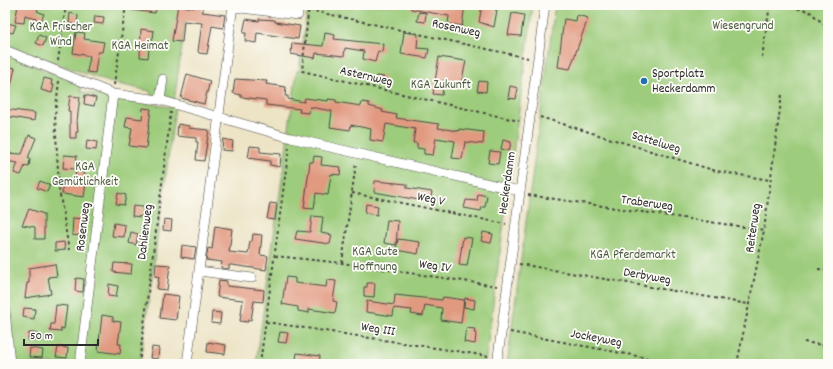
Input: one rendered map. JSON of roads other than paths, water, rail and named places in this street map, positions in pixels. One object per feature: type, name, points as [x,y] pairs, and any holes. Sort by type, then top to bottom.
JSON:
[{"type":"street","name":"Heckerdamm","points":[[497,364],[524,193],[545,5]]},
{"type":"street","points":[[187,364],[233,6],[298,15]]},
{"type":"street","points":[[5,50],[113,94],[160,100],[291,138],[357,152],[524,193]]},
{"type":"street","points":[[160,100],[164,78]]},
{"type":"street","name":"Rosenweg","points":[[80,364],[113,94]]},
{"type":"street","points":[[199,271],[252,278]]},
{"type":"street","points":[[5,310],[10,364]]},
{"type":"place","name":"Sportplatz Heckerdamm","points":[[644,81]]},
{"type":"park label","name":"Wiesengrund","points":[[743,26]]},
{"type":"park label","name":"KGA Frischer Wind","points":[[61,34]]},
{"type":"park label","name":"KGA Heimat","points":[[140,46]]},
{"type":"park label","name":"KGA Zukunft","points":[[441,85]]},
{"type":"park label","name":"KGA Gemütlichkeit","points":[[85,174]]},
{"type":"park label","name":"KGA Pferdemarkt","points":[[633,255]]},
{"type":"park label","name":"KGA Gute Hoffnung","points":[[375,260]]}]
